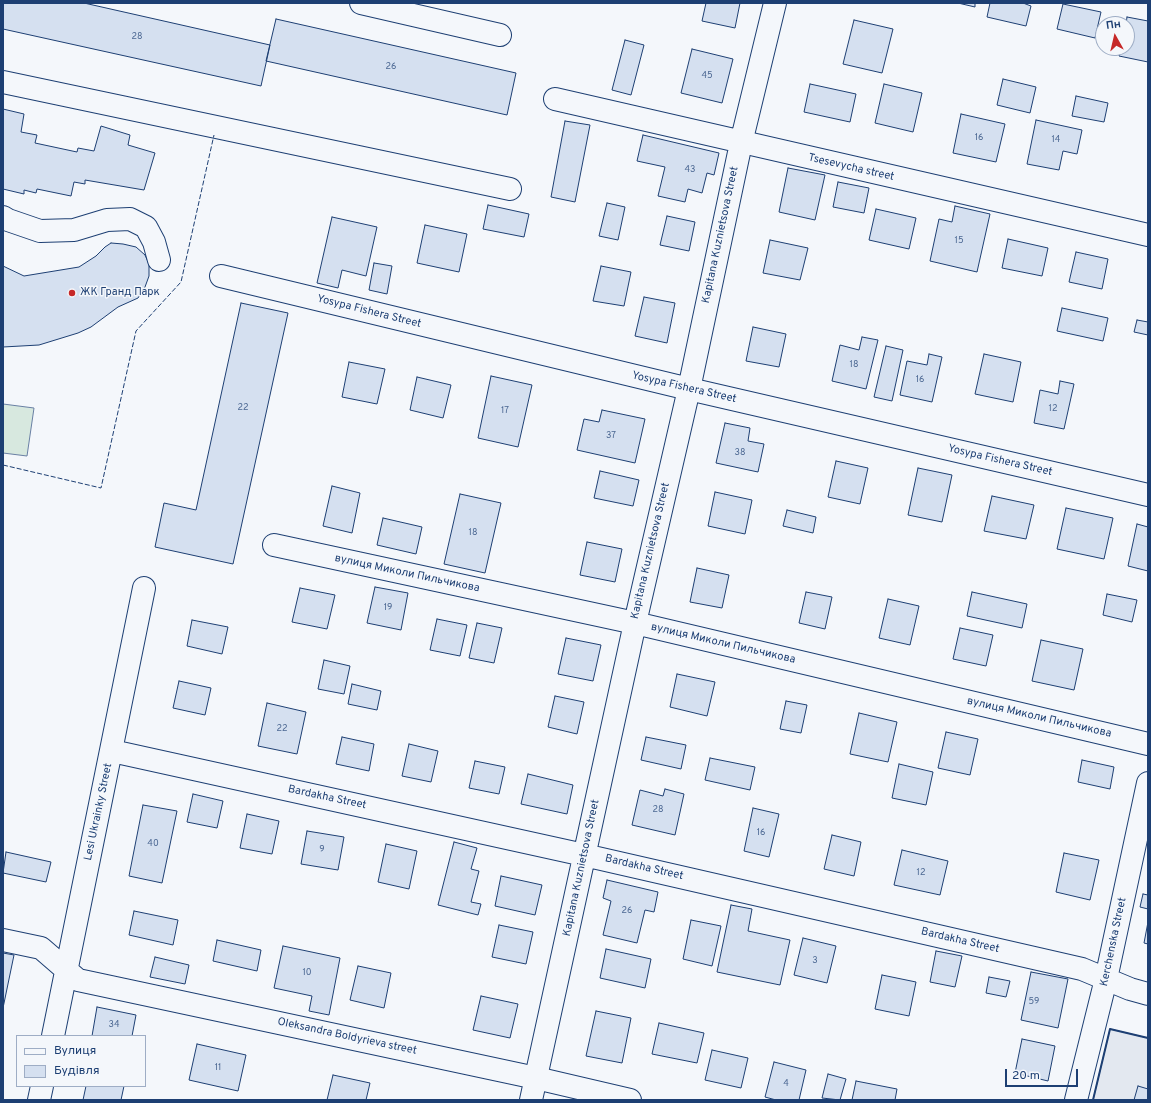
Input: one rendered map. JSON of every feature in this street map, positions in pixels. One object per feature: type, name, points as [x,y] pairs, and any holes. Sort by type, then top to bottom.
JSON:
[{"type":"street","points":[[361,3],[500,35]]},
{"type":"street","name":"Kapitana Kuznietsova Street","points":[[531,1100],[635,623],[689,389],[741,143],[775,3]]},
{"type":"street","points":[[3,82],[510,190]]},
{"type":"street","name":"Tsesevycha street","points":[[555,99],[741,143],[1148,235]]},
{"type":"street","points":[[3,216],[8,220],[40,231],[74,230],[107,220],[130,219],[146,228],[154,242],[159,260]]},
{"type":"street","name":"Yosypa Fishera Street","points":[[221,276],[689,389],[1148,495]]},
{"type":"street","name":"вулиця Миколи Пильчикова","points":[[274,545],[635,623],[1148,744]]},
{"type":"street","name":"Lesi Ukrainky Street","points":[[53,1035],[144,588]]},
{"type":"street","name":"Bardakha Street","points":[[112,751],[584,854],[1082,969],[1130,989],[1148,994]]},
{"type":"street","name":"Kerchenska Street","points":[[1076,1100],[1106,979],[1148,783]]},
{"type":"street","name":"Oleksandra Boldyrieva street","points":[[3,940],[41,948],[78,980],[536,1078],[630,1100]]},
{"type":"street","points":[[39,1100],[42,1087]]},
{"type":"shaded area","points":[[3,404],[34,408],[27,456],[3,453]]},
{"type":"shaded area","points":[[1110,1029],[1148,1038],[1148,1100],[1093,1100]]},
{"type":"building","points":[[3,3],[84,3],[270,45],[261,86],[3,29]]},
{"type":"building","points":[[706,3],[740,3],[735,28],[702,21]]},
{"type":"building","points":[[958,3],[975,3],[975,7]]},
{"type":"building","points":[[990,3],[1023,3],[1031,6],[1026,26],[987,17]]},
{"type":"building","points":[[1063,4],[1101,12],[1100,16],[1095,16],[1095,38],[1057,29]]},
{"type":"building","points":[[276,19],[516,73],[507,115],[266,61]]},
{"type":"building","points":[[1135,19],[1148,21],[1148,62],[1119,56],[1135,56]]},
{"type":"building","points":[[854,20],[893,29],[882,73],[843,64]]},
{"type":"building","points":[[625,40],[644,45],[631,95],[612,90]]},
{"type":"building","points":[[692,49],[733,59],[722,103],[681,93]]},
{"type":"building","points":[[1003,79],[1036,87],[1030,113],[997,105]]},
{"type":"building","points":[[810,84],[856,94],[850,122],[804,112]]},
{"type":"building","points":[[884,84],[922,93],[913,132],[875,123]]},
{"type":"building","points":[[1076,96],[1108,103],[1104,122],[1072,116]]},
{"type":"building","points":[[3,109],[24,114],[21,132],[37,135],[35,143],[77,152],[78,148],[94,151],[101,126],[130,135],[128,145],[155,153],[144,190],[85,180],[85,184],[74,182],[71,196],[37,189],[36,193],[24,190],[24,194],[3,189]]},
{"type":"building","points":[[961,114],[1005,124],[996,162],[953,153]]},
{"type":"building","points":[[1036,120],[1082,130],[1077,154],[1063,151],[1059,170],[1027,164]]},
{"type":"building","points":[[565,121],[590,125],[575,202],[551,197]]},
{"type":"building","points":[[643,135],[719,153],[714,175],[707,173],[702,193],[688,189],[685,202],[658,196],[665,167],[637,161]]},
{"type":"building","points":[[788,168],[825,175],[815,220],[779,212]]},
{"type":"building","points":[[838,182],[869,188],[864,213],[833,207]]},
{"type":"building","points":[[607,203],[625,207],[618,240],[599,236]]},
{"type":"building","points":[[488,205],[529,214],[524,237],[483,229]]},
{"type":"building","points":[[955,206],[990,214],[977,272],[930,261],[939,219],[952,222]]},
{"type":"building","points":[[876,209],[916,218],[909,249],[869,240]]},
{"type":"building","points":[[667,216],[695,222],[689,251],[660,245]]},
{"type":"building","points":[[332,217],[377,227],[366,276],[342,270],[338,288],[317,283]]},
{"type":"building","points":[[425,225],[467,234],[459,272],[417,263]]},
{"type":"building","points":[[1008,239],[1048,248],[1042,276],[1002,268]]},
{"type":"building","points":[[770,240],[808,248],[800,280],[763,273]]},
{"type":"building","name":"ЖК Гранд Парк","points":[[111,243],[136,247],[145,255],[149,264],[149,276],[145,287],[138,298],[118,307],[91,327],[78,333],[39,345],[3,347],[3,266],[24,276],[79,267],[96,256]]},
{"type":"building","points":[[1076,252],[1108,259],[1102,289],[1069,282]]},
{"type":"building","points":[[374,263],[392,266],[387,294],[369,290]]},
{"type":"building","points":[[601,266],[631,272],[624,306],[593,301]]},
{"type":"building","points":[[644,297],[675,303],[667,343],[635,336]]},
{"type":"building","points":[[241,303],[288,313],[233,564],[155,547],[164,503],[196,510]]},
{"type":"building","points":[[1062,308],[1108,318],[1103,341],[1057,331]]},
{"type":"building","points":[[1137,320],[1148,322],[1148,335],[1134,332]]},
{"type":"building","points":[[753,327],[786,334],[779,367],[746,361]]},
{"type":"building","points":[[862,337],[878,340],[866,389],[832,381],[840,345],[859,350]]},
{"type":"building","points":[[886,346],[903,350],[892,401],[874,397]]},
{"type":"building","points":[[929,354],[942,357],[932,402],[900,395],[907,361],[927,365]]},
{"type":"building","points":[[984,354],[1021,362],[1013,402],[975,394]]},
{"type":"building","points":[[349,362],[385,369],[377,404],[342,397]]},
{"type":"building","points":[[491,376],[532,385],[518,447],[478,438]]},
{"type":"building","points":[[417,377],[451,385],[443,418],[410,410]]},
{"type":"building","points":[[1060,381],[1074,384],[1064,429],[1034,423],[1040,390],[1058,394]]},
{"type":"building","points":[[602,410],[645,419],[635,463],[577,450],[584,419],[599,422]]},
{"type":"building","points":[[725,423],[750,428],[748,441],[764,444],[758,472],[716,463]]},
{"type":"building","points":[[836,461],[868,468],[860,504],[828,497]]},
{"type":"building","points":[[918,468],[952,475],[942,522],[908,515]]},
{"type":"building","points":[[600,471],[639,480],[633,506],[594,498]]},
{"type":"building","points":[[332,486],[360,493],[352,533],[323,526]]},
{"type":"building","points":[[715,492],[752,500],[745,534],[708,526]]},
{"type":"building","points":[[460,494],[501,503],[485,573],[444,564]]},
{"type":"building","points":[[992,496],[1034,505],[1026,539],[984,531]]},
{"type":"building","points":[[1066,508],[1113,518],[1104,559],[1057,549]]},
{"type":"building","points":[[787,510],[816,517],[813,533],[783,526]]},
{"type":"building","points":[[383,518],[422,527],[416,554],[377,545]]},
{"type":"building","points":[[1137,524],[1148,527],[1148,571],[1128,566]]},
{"type":"building","points":[[587,542],[622,549],[615,582],[580,575]]},
{"type":"building","points":[[697,568],[729,575],[722,608],[690,602]]},
{"type":"building","points":[[375,587],[408,593],[401,630],[367,623]]},
{"type":"building","points":[[300,588],[335,595],[327,629],[292,622]]},
{"type":"building","points":[[806,592],[832,597],[825,629],[799,623]]},
{"type":"building","points":[[972,592],[1027,604],[1022,628],[967,616]]},
{"type":"building","points":[[1107,594],[1137,600],[1132,622],[1103,615]]},
{"type":"building","points":[[888,599],[919,606],[910,645],[879,638]]},
{"type":"building","points":[[437,619],[467,625],[460,656],[430,650]]},
{"type":"building","points":[[192,620],[228,627],[222,654],[187,646]]},
{"type":"building","points":[[477,623],[502,628],[494,663],[469,658]]},
{"type":"building","points":[[960,628],[993,635],[986,666],[953,659]]},
{"type":"building","points":[[566,638],[601,645],[593,681],[558,674]]},
{"type":"building","points":[[1041,640],[1083,649],[1074,690],[1032,681]]},
{"type":"building","points":[[324,660],[350,666],[344,694],[318,689]]},
{"type":"building","points":[[677,674],[715,682],[707,716],[670,707]]},
{"type":"building","points":[[179,681],[211,688],[205,715],[173,708]]},
{"type":"building","points":[[352,684],[381,691],[377,710],[348,704]]},
{"type":"building","points":[[555,696],[584,702],[577,734],[548,727]]},
{"type":"building","points":[[786,701],[807,705],[801,733],[780,729]]},
{"type":"building","points":[[267,703],[306,712],[297,754],[258,746]]},
{"type":"building","points":[[859,713],[897,722],[888,762],[850,754]]},
{"type":"building","points":[[946,732],[978,739],[970,775],[938,768]]},
{"type":"building","points":[[342,737],[374,744],[369,771],[336,764]]},
{"type":"building","points":[[646,737],[686,745],[681,769],[641,760]]},
{"type":"building","points":[[409,744],[438,751],[431,782],[402,776]]},
{"type":"building","points":[[710,758],[755,767],[750,790],[705,780]]},
{"type":"building","points":[[1082,760],[1114,767],[1110,789],[1078,782]]},
{"type":"building","points":[[475,761],[505,767],[499,794],[469,788]]},
{"type":"building","points":[[899,764],[933,772],[926,805],[892,798]]},
{"type":"building","points":[[528,774],[573,785],[567,814],[521,804]]},
{"type":"building","points":[[665,789],[684,794],[675,835],[632,825],[640,790],[663,796]]},
{"type":"building","points":[[193,794],[223,801],[217,828],[187,822]]},
{"type":"building","points":[[143,805],[177,811],[162,883],[129,876]]},
{"type":"building","points":[[753,808],[779,814],[769,857],[744,851]]},
{"type":"building","points":[[247,814],[279,821],[272,854],[240,848]]},
{"type":"building","points":[[307,831],[344,837],[338,870],[301,864]]},
{"type":"building","points":[[832,835],[861,842],[854,876],[824,869]]},
{"type":"building","points":[[454,842],[477,848],[471,869],[479,871],[471,902],[481,904],[478,915],[438,905]]},
{"type":"building","points":[[386,844],[417,851],[409,889],[378,882]]},
{"type":"building","points":[[902,850],[948,861],[940,895],[894,885]]},
{"type":"building","points":[[6,852],[51,862],[46,882],[3,873]]},
{"type":"building","points":[[1064,853],[1099,860],[1090,900],[1056,892]]},
{"type":"building","points":[[501,876],[542,885],[535,915],[495,906]]},
{"type":"building","points":[[607,880],[658,892],[654,912],[645,910],[637,943],[603,935],[611,901],[603,898]]},
{"type":"building","points":[[1143,894],[1148,895],[1148,909],[1140,907]]},
{"type":"building","points":[[731,905],[752,909],[748,931],[790,940],[780,985],[717,972]]},
{"type":"building","points":[[134,911],[178,920],[173,945],[129,935]]},
{"type":"building","points":[[691,920],[721,926],[712,966],[683,959]]},
{"type":"building","points":[[1148,922],[1148,944],[1144,943]]},
{"type":"building","points":[[499,925],[533,932],[526,964],[492,957]]},
{"type":"building","points":[[803,938],[836,946],[827,983],[794,975]]},
{"type":"building","points":[[217,940],[261,950],[257,971],[213,961]]},
{"type":"building","points":[[283,946],[340,958],[329,1015],[309,1011],[312,996],[274,988]]},
{"type":"building","points":[[606,949],[651,959],[645,988],[600,978]]},
{"type":"building","points":[[936,951],[962,956],[955,987],[930,982]]},
{"type":"building","points":[[3,953],[14,955],[3,1008]]},
{"type":"building","points":[[155,957],[189,965],[185,984],[150,977]]},
{"type":"building","points":[[358,966],[391,973],[384,1008],[350,1000]]},
{"type":"building","points":[[1031,972],[1068,979],[1058,1028],[1021,1020]]},
{"type":"building","points":[[882,975],[916,982],[909,1016],[875,1009]]},
{"type":"building","points":[[989,977],[1010,981],[1006,997],[986,993]]},
{"type":"building","points":[[481,996],[518,1004],[510,1038],[473,1030]]},
{"type":"building","points":[[97,1007],[136,1015],[132,1035],[92,1035]]},
{"type":"building","points":[[596,1011],[631,1018],[622,1063],[586,1056]]},
{"type":"building","points":[[659,1023],[704,1033],[697,1063],[652,1054]]},
{"type":"building","points":[[1022,1039],[1055,1046],[1048,1081],[1015,1073]]},
{"type":"building","points":[[197,1044],[246,1055],[238,1091],[189,1080]]},
{"type":"building","points":[[712,1050],[748,1058],[741,1088],[705,1080]]},
{"type":"building","points":[[774,1062],[806,1070],[799,1100],[776,1100],[765,1097]]},
{"type":"building","points":[[828,1074],[846,1079],[840,1100],[822,1098]]},
{"type":"building","points":[[333,1075],[370,1083],[366,1100],[327,1100]]},
{"type":"building","points":[[856,1081],[897,1089],[895,1100],[852,1100]]},
{"type":"building","points":[[1138,1086],[1148,1089],[1148,1100],[1134,1100]]},
{"type":"building","points":[[86,1087],[124,1087],[121,1100],[83,1100]]},
{"type":"fence","points":[[3,465],[101,488],[136,331],[181,282],[214,135]]},
{"type":"wall","points":[[1093,1100],[1110,1029],[1148,1038]]},
{"type":"place","name":"ЖК Гранд Парк","points":[[72,293]]}]
